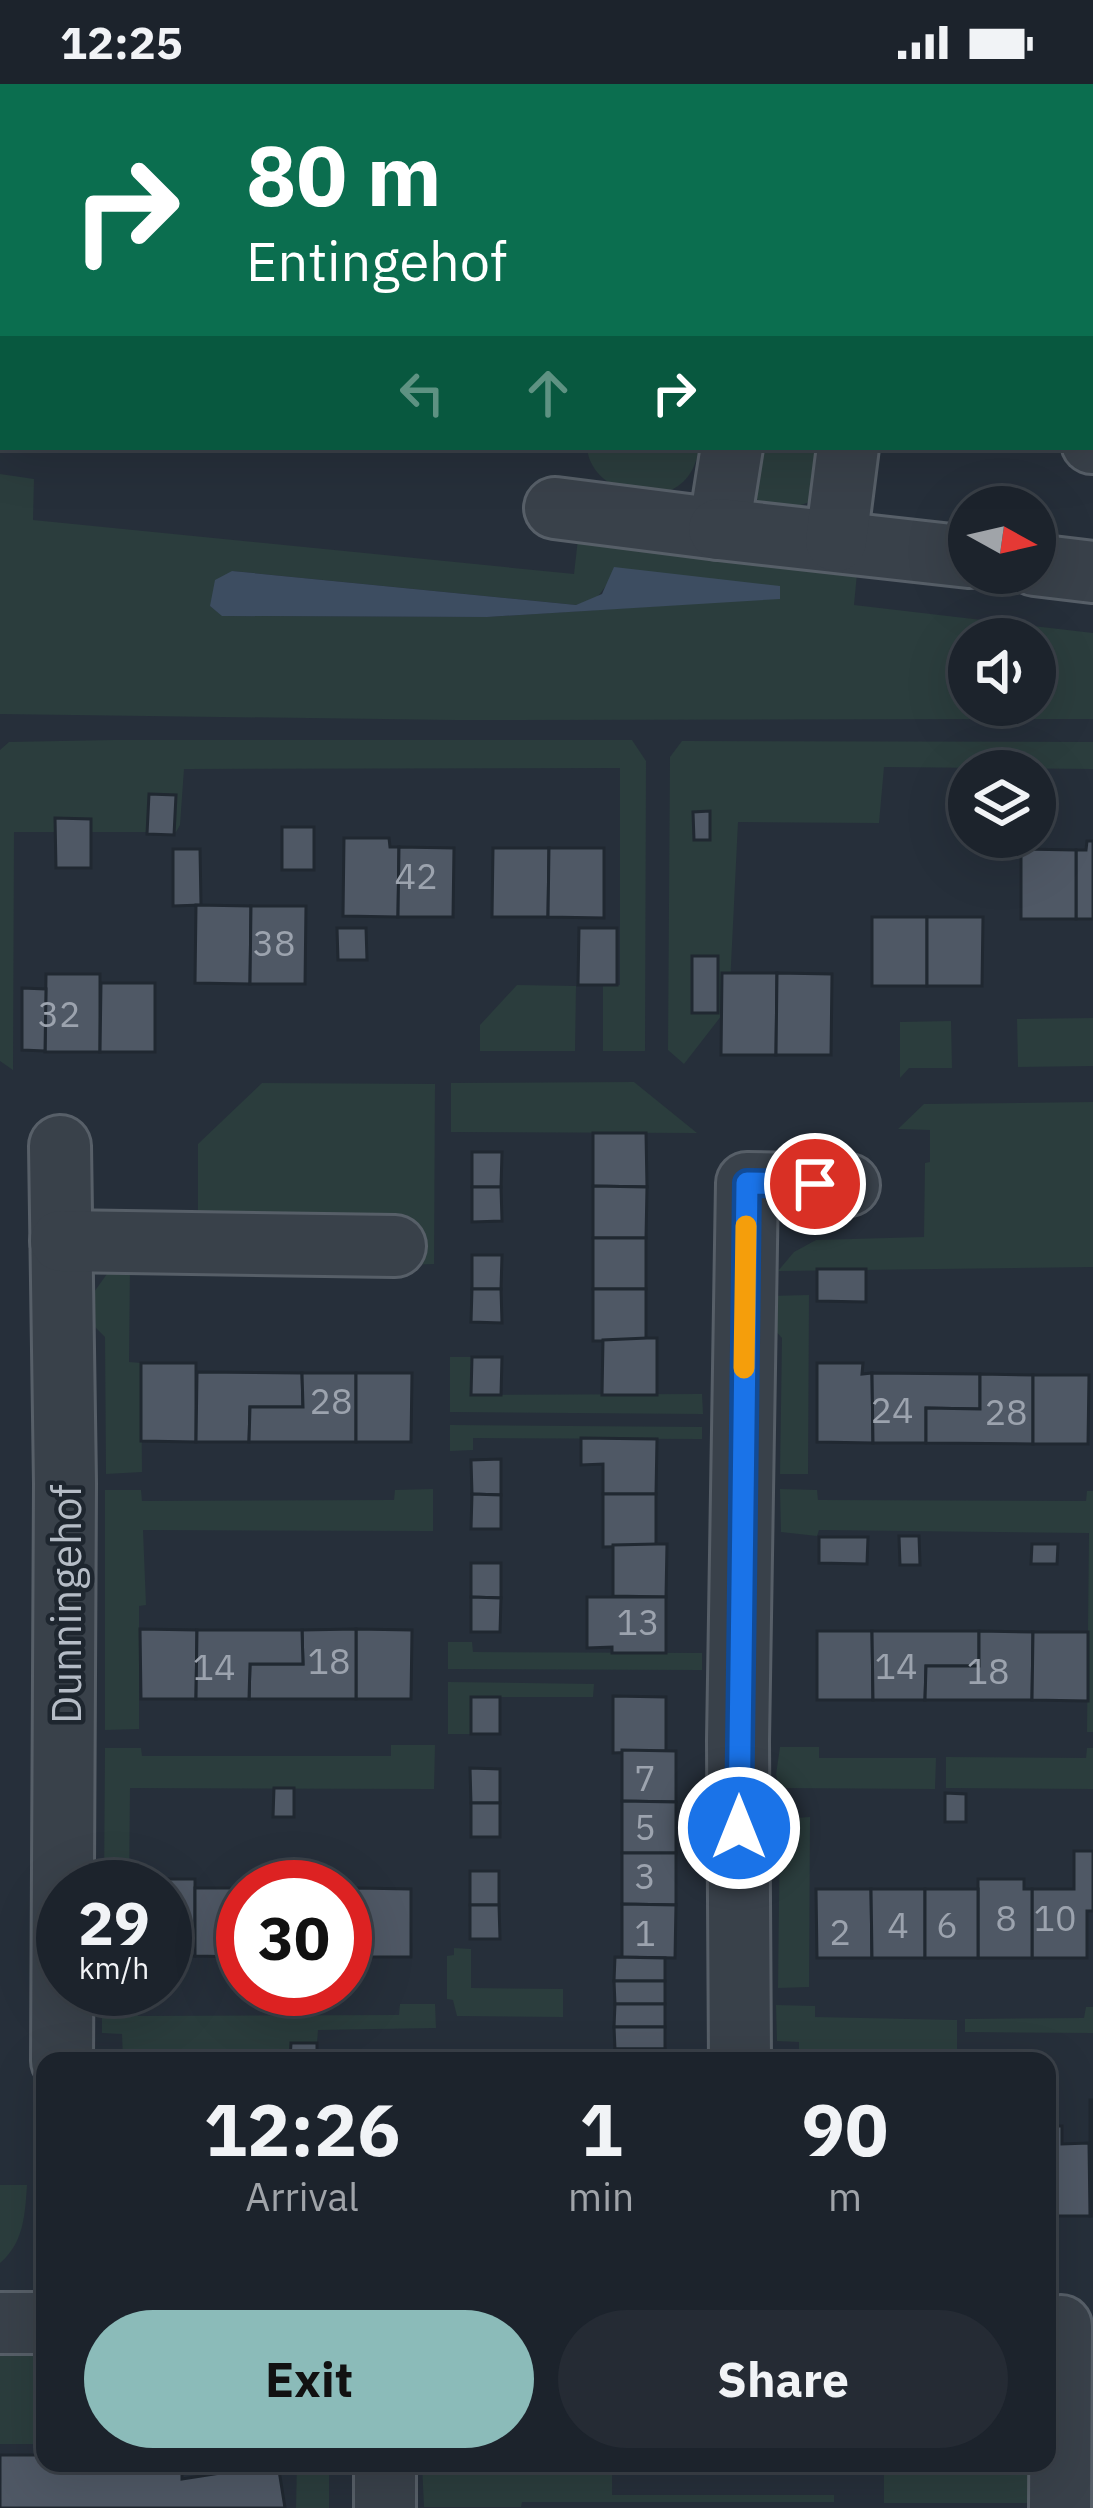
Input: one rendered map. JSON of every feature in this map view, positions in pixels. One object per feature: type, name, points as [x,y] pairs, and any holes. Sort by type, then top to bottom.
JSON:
[{"type":"street","points":[[836,541],[848,450]]},
{"type":"street","points":[[555,508],[725,474],[836,541],[948,554]]},
{"type":"street","points":[[1056,568],[1093,572]]},
{"type":"street","name":"Dunningehof","points":[[60,1146],[65,1484],[62,2052]]},
{"type":"street","points":[[740,2052],[747,1183],[849,1185]]},
{"type":"street","points":[[61,1241],[395,1246]]},
{"type":"street","points":[[0,2323],[36,2323]]},
{"type":"street","points":[[1067,2326],[1071,2497]]},
{"type":"street","points":[[385,2472],[385,2508]]},
{"type":"shaded area","points":[[588,450],[698,450],[692,471],[678,486],[660,494],[621,490],[592,465]]},
{"type":"shaded area","points":[[748,450],[828,450],[814,500],[788,508],[770,507],[756,498],[750,484]]},
{"type":"shaded area","points":[[0,474],[34,479],[33,520],[574,574],[579,530],[858,563],[854,605],[965,618],[948,618],[948,719],[0,714]],"holes":[[[232,571],[576,605],[595,600],[609,582],[780,598],[487,617],[223,616],[210,606]]]},
{"type":"shaded area","points":[[1056,629],[1093,633],[1093,719],[1056,719]]},
{"type":"shaded area","points":[[632,740],[646,761],[645,1051],[603,1051],[603,986],[620,985],[620,768],[184,769],[176,832],[14,832],[13,1070],[0,1061],[0,750],[9,742]]},
{"type":"shaded area","points":[[682,741],[1093,742],[1093,769],[1056,769],[1056,750],[948,750],[948,768],[884,767],[879,823],[738,822],[729,1006],[684,1064],[668,1050],[670,757]]},
{"type":"shaded area","points":[[517,985],[576,986],[575,1051],[480,1051],[480,1025]]},
{"type":"shaded area","points":[[1093,1018],[1093,1066],[1018,1067],[1017,1019]]},
{"type":"shaded area","points":[[951,1021],[952,1068],[909,1068],[900,1078],[900,1022]]},
{"type":"shaded area","points":[[634,1082],[697,1133],[451,1132],[451,1083]]},
{"type":"shaded area","points":[[262,1083],[435,1084],[434,1264],[404,1265],[198,1222],[198,1144]]},
{"type":"shaded area","points":[[1093,1102],[1093,1267],[778,1271],[794,1252],[816,1240],[924,1237],[930,1130],[898,1129],[924,1104]]},
{"type":"shaded area","points":[[114,1264],[130,1264],[129,1362],[141,1363],[142,1472],[106,1474],[105,1337],[86,1318],[92,1295]]},
{"type":"shaded area","points":[[809,1295],[808,1474],[780,1474],[782,1338],[762,1316],[767,1296]]},
{"type":"shaded area","points":[[450,1357],[472,1357],[472,1395],[702,1394],[703,1414],[450,1412]]},
{"type":"shaded area","points":[[450,1425],[702,1427],[702,1439],[473,1438],[473,1450],[450,1451]]},
{"type":"shaded area","points":[[433,1489],[433,1531],[143,1530],[146,1605],[139,1606],[139,1729],[105,1730],[105,1490],[141,1490],[142,1501],[394,1500],[395,1490]]},
{"type":"shaded area","points":[[780,1489],[817,1490],[818,1500],[1086,1501],[1087,1491],[1093,1491],[1093,1732],[1087,1732],[1089,1533],[819,1530],[817,1536],[781,1532]]},
{"type":"shaded area","points":[[448,1642],[472,1642],[473,1652],[702,1653],[702,1670],[448,1669]]},
{"type":"shaded area","points":[[448,1682],[594,1684],[593,1697],[472,1697],[471,1734],[448,1734]]},
{"type":"shaded area","points":[[391,1745],[435,1745],[434,1789],[130,1788],[129,1860],[104,1860],[105,1748],[141,1748],[142,1756],[391,1756]]},
{"type":"shaded area","points":[[780,1747],[819,1747],[819,1758],[936,1758],[935,1789],[780,1788],[776,1775]]},
{"type":"shaded area","points":[[1087,1748],[1093,1748],[1093,1789],[946,1788],[946,1757],[1086,1758]]},
{"type":"shaded area","points":[[810,1817],[809,1987],[778,1988],[780,1819]]},
{"type":"shaded area","points":[[454,1948],[471,1949],[471,1988],[563,1989],[563,2017],[457,2016],[453,2000],[447,1999],[447,1956],[454,1955]]},
{"type":"shaded area","points":[[400,2004],[435,2004],[436,2028],[318,2030],[317,2043],[291,2043],[290,2052],[123,2052],[122,2034],[102,2033],[102,2016],[372,2016],[399,2015]]},
{"type":"shaded area","points":[[776,2005],[815,2006],[815,2017],[957,2020],[957,2052],[799,2052],[799,2042],[777,2041]]},
{"type":"shaded area","points":[[1086,2007],[1093,2007],[1093,2033],[965,2032],[965,2019],[1084,2018]]},
{"type":"shaded area","points":[[0,2185],[27,2185],[19,2237],[0,2263]]},
{"type":"shaded area","points":[[0,2343],[36,2343],[36,2444],[0,2444]]},
{"type":"shaded area","points":[[297,2472],[329,2472],[329,2508],[296,2508]]},
{"type":"shaded area","points":[[422,2472],[612,2472],[612,2495],[834,2495],[834,2502],[522,2502],[521,2507],[424,2507]]},
{"type":"shaded area","points":[[884,2472],[1039,2472],[1034,2501],[1026,2503],[884,2503]]},
{"type":"water","points":[[614,567],[780,586],[780,599],[487,617],[222,616],[210,606],[215,580],[232,571],[576,605],[602,594]]},
{"type":"building","points":[[149,794],[176,795],[174,835],[147,834]]},
{"type":"building","points":[[710,811],[710,840],[694,840],[693,812]]},
{"type":"building","points":[[55,818],[91,819],[91,868],[56,868]]},
{"type":"building","points":[[282,827],[314,827],[314,870],[282,870]]},
{"type":"building","points":[[344,838],[389,838],[390,847],[399,847],[398,917],[343,916]]},
{"type":"building","points":[[1087,841],[1093,841],[1093,919],[1076,919],[1076,850],[1086,850]]},
{"type":"building","points":[[399,847],[454,848],[453,917],[398,917]]},
{"type":"building","points":[[493,848],[549,848],[548,917],[492,917]]},
{"type":"building","points":[[549,848],[604,848],[604,918],[548,917]]},
{"type":"building","points":[[173,849],[200,849],[201,905],[173,906]]},
{"type":"building","points":[[1056,850],[1076,850],[1076,919],[1021,919],[1021,858],[1056,858]]},
{"type":"building","points":[[196,905],[251,906],[250,984],[195,983]]},
{"type":"building","points":[[251,906],[306,906],[305,984],[250,984]]},
{"type":"building","points":[[872,917],[927,917],[927,986],[872,986]]},
{"type":"building","points":[[927,917],[983,917],[982,986],[927,986]]},
{"type":"building","points":[[337,928],[366,928],[367,960],[338,960]]},
{"type":"building","points":[[579,928],[617,928],[617,985],[578,985]]},
{"type":"building","points":[[692,956],[718,956],[718,1013],[692,1013]]},
{"type":"building","points":[[722,973],[777,973],[776,1055],[721,1055]]},
{"type":"building","points":[[777,973],[832,974],[831,1055],[776,1055]]},
{"type":"building","points":[[46,974],[100,974],[100,1052],[45,1052]]},
{"type":"building","points":[[101,983],[155,983],[155,1052],[100,1052]]},
{"type":"building","points":[[22,988],[46,989],[45,1051],[22,1050]]},
{"type":"building","points":[[593,1133],[646,1133],[647,1187],[593,1186]]},
{"type":"building","points":[[472,1152],[502,1152],[501,1187],[472,1187]]},
{"type":"building","points":[[593,1186],[647,1187],[646,1238],[593,1238]]},
{"type":"building","points":[[472,1187],[501,1187],[502,1221],[472,1222]]},
{"type":"building","points":[[593,1238],[646,1238],[646,1289],[593,1289]]},
{"type":"building","points":[[472,1255],[502,1255],[501,1289],[472,1289]]},
{"type":"building","points":[[817,1269],[866,1269],[866,1302],[817,1301]]},
{"type":"building","points":[[472,1289],[501,1289],[502,1323],[471,1322]]},
{"type":"building","points":[[593,1289],[646,1289],[646,1341],[593,1341]]},
{"type":"building","points":[[657,1338],[657,1395],[602,1395],[603,1340]]},
{"type":"building","points":[[472,1357],[502,1357],[501,1395],[471,1395]]},
{"type":"building","points":[[141,1363],[196,1363],[196,1442],[141,1441]]},
{"type":"building","points":[[817,1363],[863,1363],[862,1374],[872,1373],[873,1443],[817,1442]]},
{"type":"building","points":[[197,1372],[302,1373],[303,1407],[250,1407],[249,1442],[196,1442]]},
{"type":"building","points":[[302,1373],[356,1373],[356,1442],[249,1442],[250,1407],[303,1407]]},
{"type":"building","points":[[356,1373],[412,1373],[411,1442],[356,1442]]},
{"type":"building","points":[[872,1373],[980,1374],[980,1409],[926,1408],[926,1443],[873,1443]]},
{"type":"building","points":[[980,1374],[1033,1375],[1033,1444],[926,1443],[926,1408],[980,1409]]},
{"type":"building","points":[[1033,1375],[1089,1375],[1088,1444],[1033,1444]]},
{"type":"building","points":[[581,1438],[657,1439],[656,1494],[603,1494],[603,1464],[581,1465]]},
{"type":"building","points":[[501,1459],[501,1495],[472,1494],[471,1460]]},
{"type":"building","points":[[472,1494],[501,1495],[501,1529],[471,1529]]},
{"type":"building","points":[[603,1494],[656,1494],[656,1546],[603,1547]]},
{"type":"building","points":[[899,1536],[919,1536],[920,1565],[900,1565]]},
{"type":"building","points":[[819,1537],[868,1537],[867,1564],[819,1563]]},
{"type":"building","points":[[667,1544],[666,1597],[613,1596],[613,1545]]},
{"type":"building","points":[[1032,1544],[1058,1544],[1057,1564],[1031,1564]]},
{"type":"building","points":[[471,1563],[501,1563],[501,1598],[471,1597]]},
{"type":"building","points":[[471,1597],[501,1598],[500,1632],[471,1632]]},
{"type":"building","points":[[587,1597],[666,1597],[666,1653],[587,1648]]},
{"type":"building","points":[[140,1629],[197,1630],[196,1699],[141,1699]]},
{"type":"building","points":[[356,1629],[412,1630],[411,1699],[356,1699]]},
{"type":"building","points":[[356,1629],[356,1699],[249,1699],[250,1664],[303,1664],[302,1630]]},
{"type":"building","points":[[197,1630],[302,1630],[303,1664],[250,1664],[249,1699],[196,1699]]},
{"type":"building","points":[[817,1631],[872,1631],[873,1700],[817,1700]]},
{"type":"building","points":[[872,1631],[979,1631],[979,1666],[926,1666],[925,1700],[873,1700]]},
{"type":"building","points":[[979,1631],[1033,1632],[1032,1700],[925,1700],[926,1666],[979,1666]]},
{"type":"building","points":[[1033,1632],[1088,1632],[1088,1701],[1032,1700]]},
{"type":"building","points":[[613,1696],[666,1697],[666,1751],[613,1753]]},
{"type":"building","points":[[471,1697],[500,1697],[500,1734],[471,1734]]},
{"type":"building","points":[[622,1750],[676,1751],[676,1802],[622,1801]]},
{"type":"building","points":[[470,1768],[500,1769],[500,1803],[471,1803]]},
{"type":"building","points":[[274,1788],[294,1788],[294,1817],[273,1817]]},
{"type":"building","points":[[945,1793],[966,1794],[966,1822],[945,1822]]},
{"type":"building","points":[[622,1801],[676,1802],[676,1853],[622,1853]]},
{"type":"building","points":[[471,1803],[500,1803],[500,1837],[471,1837]]},
{"type":"building","points":[[1074,1851],[1093,1851],[1087,1958],[1032,1958],[1032,1889],[1074,1889]]},
{"type":"building","points":[[622,1853],[676,1853],[676,1905],[622,1904]]},
{"type":"building","points":[[470,1871],[499,1871],[499,1905],[470,1905]]},
{"type":"building","points":[[192,1879],[195,1879],[192,1956]]},
{"type":"building","points":[[978,1879],[1024,1879],[1024,1889],[1032,1889],[1032,1958],[978,1958]]},
{"type":"building","points":[[195,1888],[216,1888],[216,1956],[195,1956]]},
{"type":"building","points":[[372,1888],[411,1889],[411,1957],[372,1957]]},
{"type":"building","points":[[816,1889],[871,1889],[872,1958],[817,1958]]},
{"type":"building","points":[[871,1889],[925,1889],[925,1958],[872,1958]]},
{"type":"building","points":[[925,1889],[978,1889],[978,1958],[925,1958]]},
{"type":"building","points":[[622,1904],[676,1905],[675,1958],[622,1957]]},
{"type":"building","points":[[470,1905],[499,1905],[500,1939],[470,1939]]},
{"type":"building","points":[[615,1957],[665,1958],[665,1981],[614,1981]]},
{"type":"building","points":[[614,1981],[665,1981],[665,2004],[615,2004]]},
{"type":"building","points":[[615,2004],[665,2004],[665,2027],[614,2027]]},
{"type":"building","points":[[614,2027],[665,2027],[665,2049],[615,2049]]},
{"type":"building","points":[[291,2043],[317,2043],[317,2052],[290,2052]]},
{"type":"building","points":[[615,2049],[665,2049],[665,2052]]},
{"type":"building","points":[[1093,2100],[1093,2216],[1090,2216]]},
{"type":"building","points":[[1056,2126],[1062,2126],[1062,2144],[1089,2143],[1090,2216],[1056,2216]]},
{"type":"building","points":[[0,2455],[36,2455],[36,2472],[182,2472],[182,2479],[227,2472],[279,2472],[285,2508],[0,2508]]},
{"type":"slow traffic","points":[[744,1368],[746,1226]]},
{"type":"route","points":[[739,1828],[747,1183],[815,1184]]}]
